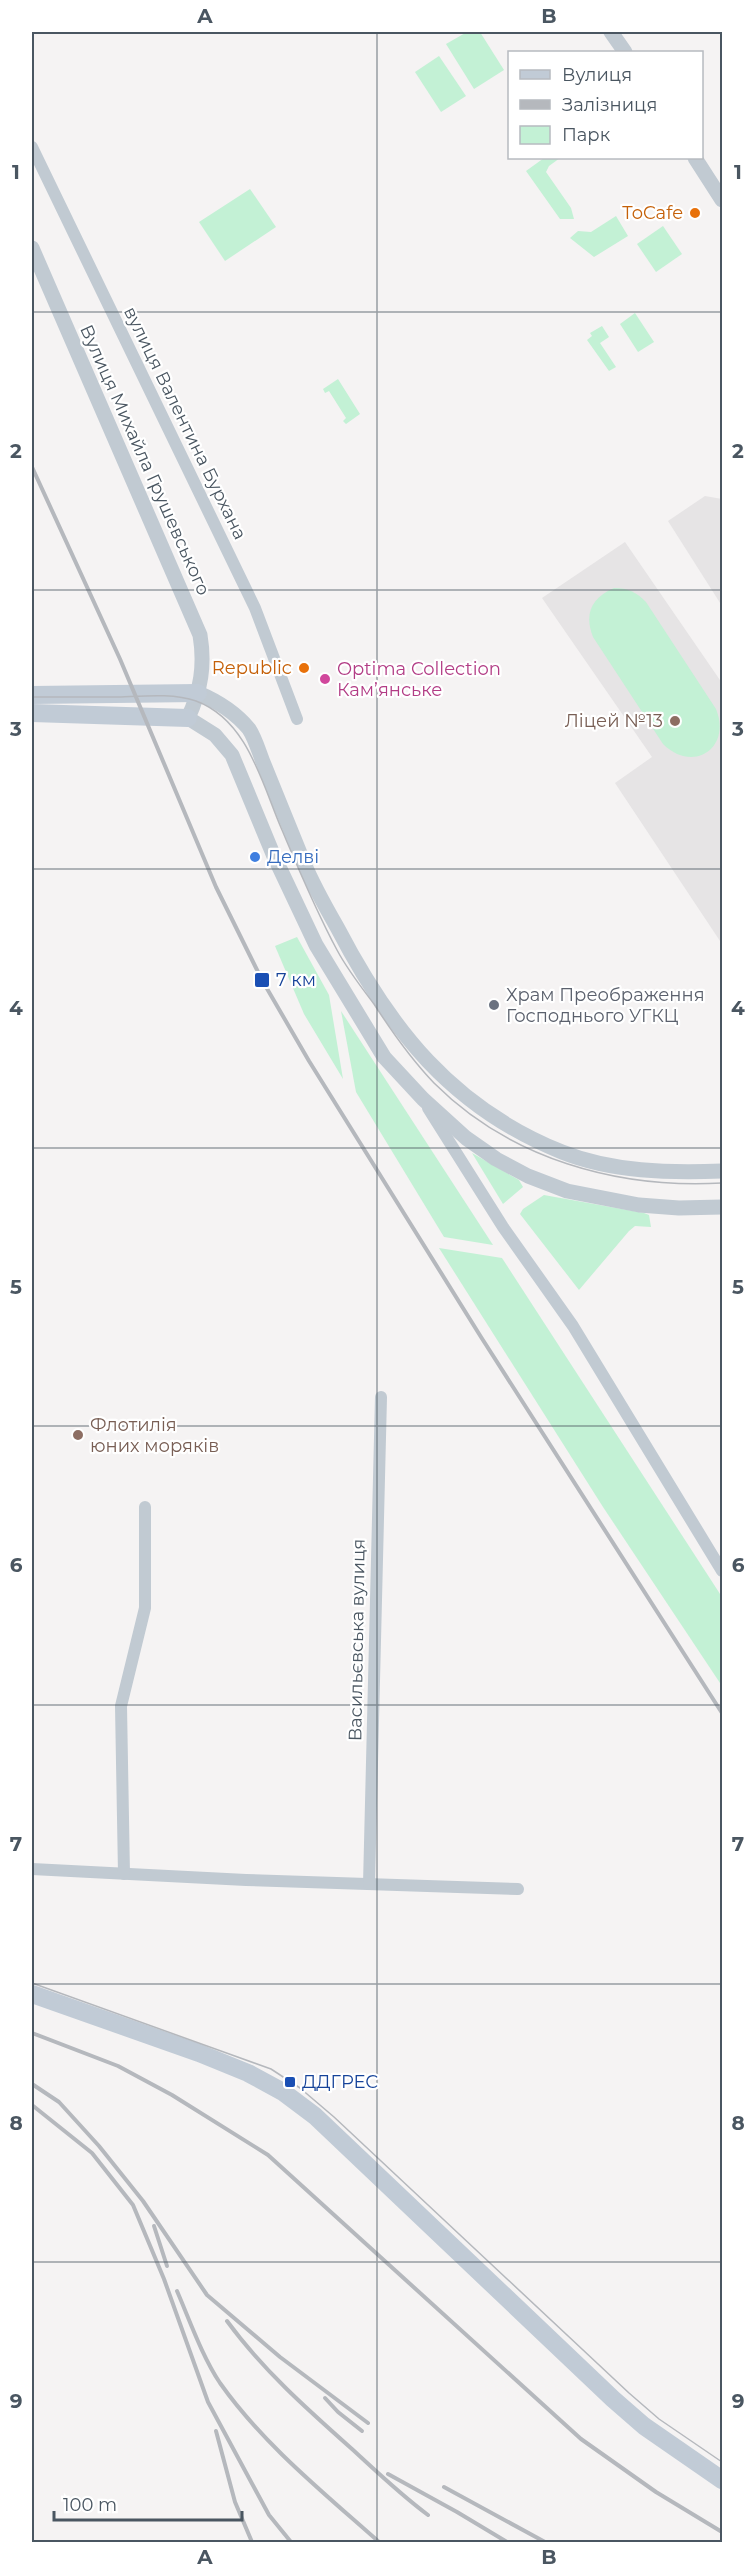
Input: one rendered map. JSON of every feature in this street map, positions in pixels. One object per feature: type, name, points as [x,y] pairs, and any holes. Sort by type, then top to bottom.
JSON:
[{"type":"main road","points":[[32,695],[198,693]]},
{"type":"main road","points":[[32,713],[188,718]]},
{"type":"main road","points":[[32,1994],[199,2053],[248,2073],[283,2092],[315,2116],[644,2426],[723,2480]]},
{"type":"street","points":[[611,32],[624,51]]},
{"type":"street","name":"вулиця Валентина Бурхана","points":[[32,147],[255,608],[297,719]]},
{"type":"street","points":[[696,159],[723,200]]},
{"type":"street","name":"Вулиця Михайла Грушевського","points":[[32,248],[200,635],[203,664],[198,693],[188,718]]},
{"type":"street","points":[[198,693],[221,703],[249,730],[307,871],[356,964],[397,1027],[419,1054],[447,1082],[492,1115],[563,1152],[609,1165],[660,1172],[723,1171]]},
{"type":"street","points":[[188,718],[215,735],[232,754],[273,854],[316,945],[384,1057],[423,1099],[466,1138],[496,1159],[528,1176],[567,1191],[639,1205],[679,1209],[723,1207]]},
{"type":"street","points":[[423,1099],[515,1245],[573,1326],[723,1571]]},
{"type":"street","name":"Васильєвська вулиця","points":[[369,1884],[381,1397]]},
{"type":"street","points":[[124,1874],[121,1706],[145,1608],[146,1507]]},
{"type":"street","points":[[32,1869],[518,1889]]},
{"type":"shaded area","points":[[705,496],[722,499],[722,606],[668,521]]},
{"type":"shaded area","name":"Ліцей №13","points":[[625,542],[722,683],[722,944],[615,783],[652,757],[542,598]]},
{"type":"green space","points":[[467,32],[480,32],[504,70],[474,89],[446,44]]},
{"type":"green space","points":[[439,56],[466,96],[441,112],[415,72]]},
{"type":"green space","points":[[543,159],[559,159],[549,166],[546,172],[571,208],[574,219],[560,219],[526,171]]},
{"type":"green space","points":[[250,189],[276,227],[225,261],[199,222]]},
{"type":"green space","points":[[616,216],[628,236],[594,257],[570,238],[578,231],[591,232]]},
{"type":"green space","points":[[663,226],[682,254],[656,272],[637,244]]},
{"type":"green space","points":[[635,313],[654,342],[638,352],[620,324]]},
{"type":"green space","points":[[602,326],[609,337],[600,343],[616,367],[609,371],[587,340],[592,336],[590,333]]},
{"type":"green space","points":[[338,379],[360,414],[346,424],[343,421],[346,418],[329,391],[325,393],[323,389]]},
{"type":"green space","points":[[614,588],[631,591],[646,602],[716,709],[720,723],[719,735],[707,752],[686,757],[675,753],[663,744],[593,637],[589,621],[592,608],[600,597]]},
{"type":"green space","points":[[297,937],[329,995],[343,1079],[304,1014],[275,946]]},
{"type":"green space","points":[[341,1011],[493,1245],[444,1237],[356,1092]]},
{"type":"green space","points":[[472,1153],[519,1180],[523,1187],[503,1204]]},
{"type":"green space","points":[[544,1195],[644,1213],[649,1215],[651,1227],[635,1226],[629,1231],[579,1290],[520,1214],[523,1209]]},
{"type":"green space","points":[[439,1248],[502,1258],[722,1597],[722,1686],[603,1507]]},
{"type":"tram line","points":[[32,697],[169,696],[187,698],[214,710],[229,723],[251,755],[308,890],[341,957],[402,1045],[434,1083],[496,1132],[531,1150],[567,1164],[643,1181],[683,1184],[722,1183]]},
{"type":"tram line","points":[[32,1983],[271,2069],[300,2088],[334,2117],[629,2393],[659,2419],[722,2462]]},
{"type":"railway","points":[[32,467],[120,659],[216,887],[262,980],[309,1061],[481,1337],[722,1713]]},
{"type":"railway","points":[[32,2033],[118,2066],[172,2095],[268,2155],[581,2439],[656,2492],[722,2532]]},
{"type":"railway","points":[[32,2084],[59,2102],[99,2146],[143,2201],[207,2295],[280,2357],[368,2423]]},
{"type":"railway","points":[[32,2105],[92,2153],[133,2205],[164,2279],[208,2402],[269,2515],[291,2542]]},
{"type":"railway","points":[[154,2226],[167,2266]]},
{"type":"railway","points":[[177,2291],[208,2361],[220,2383],[237,2405],[255,2427],[295,2467],[379,2542]]},
{"type":"railway","points":[[227,2321],[255,2356],[286,2388],[389,2483],[428,2515]]},
{"type":"railway","points":[[325,2398],[362,2431]]},
{"type":"railway","points":[[216,2431],[235,2502],[252,2542]]},
{"type":"railway","points":[[388,2474],[507,2542]]},
{"type":"railway","points":[[444,2487],[545,2542]]},
{"type":"place","name":"ToCafe","points":[[695,213]]},
{"type":"place","name":"Republic","points":[[304,668]]},
{"type":"place","name":"Optima Collection Кам’янське","points":[[325,679]]},
{"type":"place","name":"Ліцей №13","points":[[675,721]]},
{"type":"place","name":"Делві","points":[[255,857]]},
{"type":"place","name":"7 км","points":[[262,980]]},
{"type":"place","name":"Храм Преображення Господнього УГКЦ","points":[[494,1005]]},
{"type":"place","name":"Флотилія юних моряків","points":[[78,1435]]},
{"type":"place","name":"ДДГРЕС","points":[[290,2082]]}]
